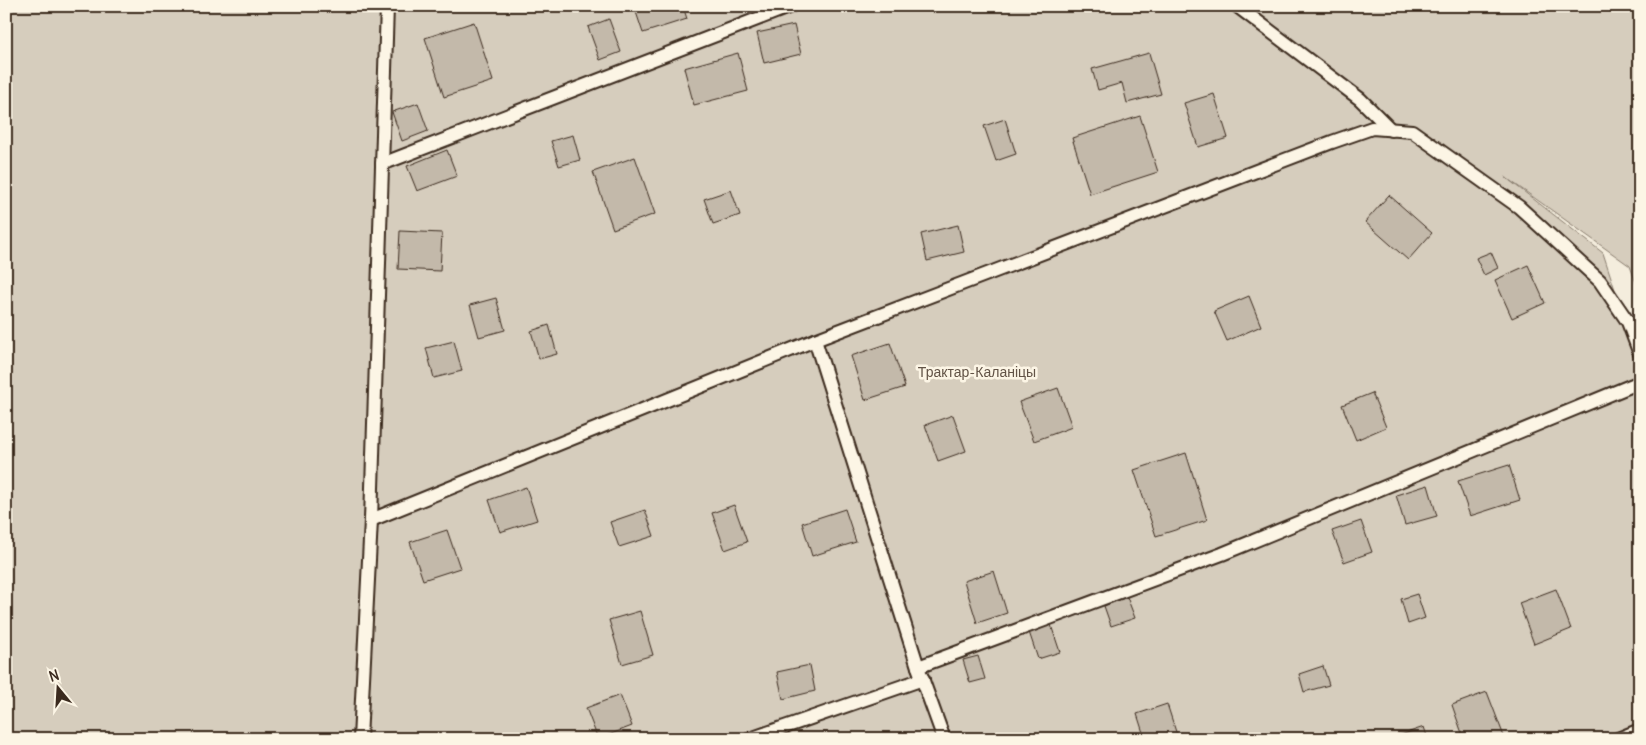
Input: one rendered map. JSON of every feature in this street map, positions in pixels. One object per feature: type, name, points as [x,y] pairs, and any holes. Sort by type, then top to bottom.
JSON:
[{"type":"lane","points":[[360,739],[371,520],[388,6]]},
{"type":"lane","points":[[382,164],[791,6]]},
{"type":"lane","points":[[1237,6],[1360,99],[1391,130]]},
{"type":"lane","points":[[371,520],[815,340],[1372,128],[1412,131],[1519,207],[1600,281],[1628,322],[1640,354]]},
{"type":"lane","points":[[815,340],[918,667],[944,739]]},
{"type":"lane","points":[[918,667],[1222,554],[1640,382]]},
{"type":"lane","points":[[750,739],[923,679]]},
{"type":"lane","points":[[1618,739],[1640,730]]},
{"type":"green space","name":"Трактар-Каланіцы","points":[[6,6],[1640,6],[1640,294],[1630,266],[1505,177],[1603,253],[1640,366],[1640,739],[6,739]]},
{"type":"building","points":[[634,6],[683,6],[687,19],[643,33]]},
{"type":"building","points":[[609,19],[621,52],[600,60],[588,27]]},
{"type":"building","points":[[474,22],[493,81],[444,97],[425,38]]},
{"type":"building","points":[[794,25],[801,54],[764,63],[757,33]]},
{"type":"building","points":[[738,53],[748,91],[694,105],[684,68]]},
{"type":"building","points":[[1149,53],[1161,94],[1127,103],[1122,83],[1098,90],[1092,69]]},
{"type":"building","points":[[1214,94],[1228,138],[1198,147],[1184,103]]},
{"type":"building","points":[[418,103],[428,131],[402,141],[392,112]]},
{"type":"building","points":[[1140,116],[1158,172],[1090,194],[1072,138]]},
{"type":"building","points":[[1005,119],[1016,154],[996,161],[984,126]]},
{"type":"building","points":[[573,135],[580,160],[559,166],[551,141]]},
{"type":"building","points":[[447,150],[457,176],[417,191],[407,166]]},
{"type":"building","points":[[635,157],[655,214],[613,229],[593,172]]},
{"type":"building","points":[[731,190],[740,215],[713,224],[704,199]]},
{"type":"building","points":[[1389,195],[1432,233],[1408,260],[1365,222]]},
{"type":"building","points":[[958,225],[964,252],[927,261],[921,234]]},
{"type":"building","points":[[400,231],[442,233],[440,271],[398,269]]},
{"type":"building","points":[[1491,252],[1498,268],[1484,275],[1476,258]]},
{"type":"building","points":[[1528,265],[1545,303],[1512,318],[1495,280]]},
{"type":"building","points":[[1249,296],[1261,326],[1227,341],[1214,311]]},
{"type":"building","points":[[496,298],[505,330],[479,337],[470,305]]},
{"type":"building","points":[[549,325],[557,354],[539,359],[531,331]]},
{"type":"building","points":[[454,341],[462,371],[434,378],[426,348]]},
{"type":"building","points":[[890,343],[905,387],[865,400],[851,356]]},
{"type":"building","points":[[1058,388],[1072,427],[1034,441],[1019,402]]},
{"type":"building","points":[[1372,393],[1386,427],[1356,440],[1342,405]]},
{"type":"building","points":[[953,415],[966,451],[938,461],[925,425]]},
{"type":"building","points":[[1186,453],[1207,520],[1156,536],[1134,470]]},
{"type":"building","points":[[1509,465],[1520,500],[1470,516],[1458,481]]},
{"type":"building","points":[[1428,485],[1437,516],[1405,525],[1396,495]]},
{"type":"building","points":[[526,487],[537,520],[500,532],[489,500]]},
{"type":"building","points":[[734,505],[747,542],[725,550],[712,513]]},
{"type":"building","points":[[845,509],[856,542],[812,556],[802,523]]},
{"type":"building","points":[[645,510],[654,536],[619,547],[610,522]]},
{"type":"building","points":[[1361,521],[1372,552],[1344,562],[1332,531]]},
{"type":"building","points":[[447,530],[460,568],[423,580],[410,542]]},
{"type":"building","points":[[994,571],[1007,613],[977,623],[964,581]]},
{"type":"building","points":[[1556,589],[1571,629],[1534,644],[1519,603]]},
{"type":"building","points":[[1417,594],[1425,618],[1408,624],[1401,599]]},
{"type":"building","points":[[1127,597],[1135,618],[1111,626],[1104,606]]},
{"type":"building","points":[[640,611],[653,655],[622,664],[609,620]]},
{"type":"building","points":[[1051,625],[1060,652],[1038,659],[1029,632]]},
{"type":"building","points":[[978,656],[985,679],[970,683],[963,660]]},
{"type":"building","points":[[810,665],[815,691],[783,699],[777,672]]},
{"type":"building","points":[[1323,666],[1329,685],[1304,692],[1299,674]]},
{"type":"building","points":[[1487,692],[1505,739],[1464,739],[1452,705]]},
{"type":"building","points":[[620,695],[632,726],[598,739],[586,708]]},
{"type":"building","points":[[1167,704],[1177,735],[1166,739],[1145,739],[1137,714]]},
{"type":"building","points":[[1424,727],[1428,739],[1389,739]]}]
